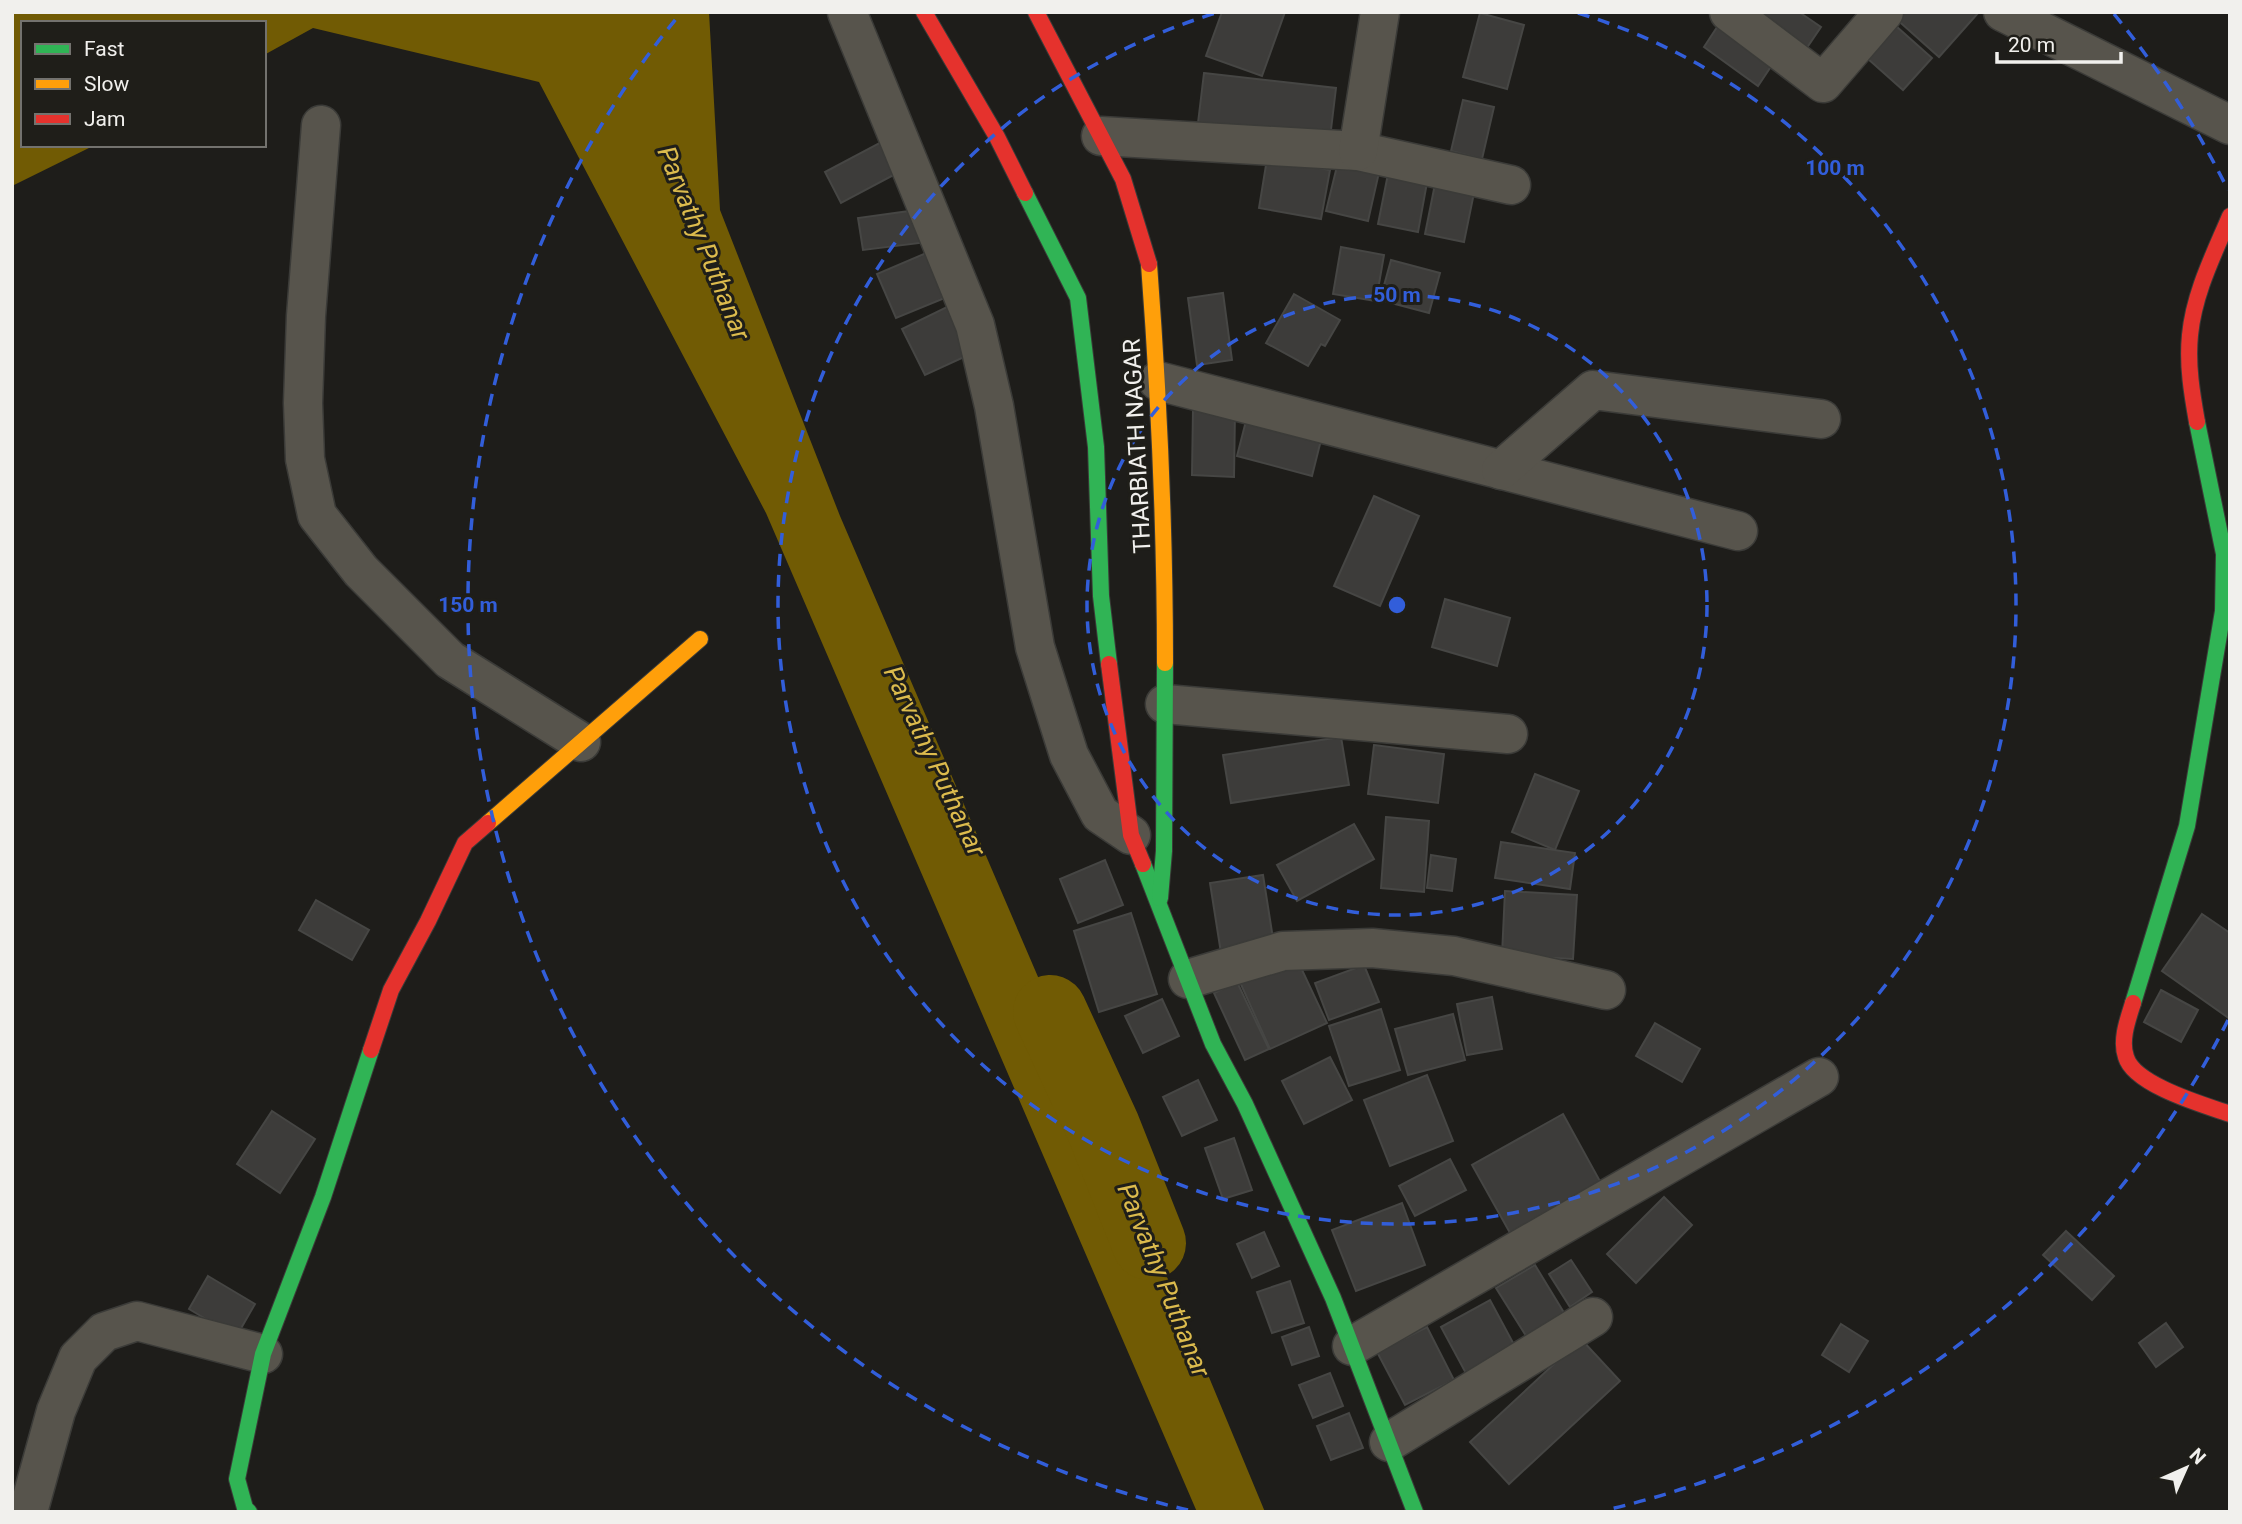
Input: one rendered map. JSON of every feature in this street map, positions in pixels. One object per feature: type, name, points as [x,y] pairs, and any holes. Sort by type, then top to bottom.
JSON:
[{"type":"street","points":[[847,12],[975,325],[994,406],[1035,647],[1069,755],[1100,814],[1130,835]]},
{"type":"street","points":[[924,12],[997,136],[1078,298],[1096,447],[1101,596],[1130,835],[1159,902],[1213,1044],[1245,1104],[1333,1298],[1415,1512]]},
{"type":"street","name":"THARBIATH NAGAR","points":[[1036,12],[1123,179],[1149,260],[1158,381],[1165,558],[1164,850],[1159,902]]},
{"type":"street","points":[[1358,151],[1380,12]]},
{"type":"street","points":[[1729,12],[1824,83],[1884,12]]},
{"type":"street","points":[[2003,12],[2230,125]]},
{"type":"street","points":[[320,125],[306,316],[303,403],[305,459],[317,516],[361,570],[450,660],[581,742]]},
{"type":"street","points":[[1101,136],[1358,151],[1511,185]]},
{"type":"street","points":[[2230,216],[2200,289],[2190,335],[2190,385],[2224,554],[2222,611],[2187,826],[2127,1022],[2124,1042],[2127,1062],[2141,1078],[2230,1114]]},
{"type":"street","points":[[1158,381],[1738,531]]},
{"type":"street","points":[[1501,470],[1593,390],[1821,419]]},
{"type":"street","points":[[249,1512],[237,1479],[263,1354],[323,1197],[391,990],[465,843],[700,639]]},
{"type":"street","points":[[1165,704],[1508,734]]},
{"type":"street","points":[[1188,979],[1283,951],[1371,948],[1454,956],[1606,990]]},
{"type":"street","points":[[1352,1346],[1819,1077]]},
{"type":"street","points":[[1389,1442],[1593,1317]]},
{"type":"street","points":[[29,1512],[56,1411],[78,1358],[104,1332],[137,1321],[263,1354]]},
{"type":"water","points":[[12,12],[709,12],[720,210],[840,516],[1179,1305],[1265,1512],[1197,1512],[766,513],[539,82],[313,28],[266,54],[266,21],[21,21],[21,147],[91,147],[12,186]]},
{"type":"building","points":[[1222,12],[1285,12],[1262,76],[1206,56]]},
{"type":"building","points":[[1750,12],[1799,12],[1821,27],[1806,49]]},
{"type":"building","points":[[1898,12],[1979,12],[1939,57],[1894,17]]},
{"type":"building","points":[[1480,13],[1524,25],[1507,89],[1463,77]]},
{"type":"building","points":[[1725,15],[1780,53],[1758,86],[1704,47]]},
{"type":"building","points":[[1887,18],[1932,58],[1903,90],[1859,51]]},
{"type":"building","points":[[1204,73],[1336,88],[1330,138],[1198,123]]},
{"type":"building","points":[[1463,100],[1494,107],[1482,159],[1451,151]]},
{"type":"building","points":[[887,139],[903,170],[841,203],[825,172]]},
{"type":"building","points":[[1339,158],[1380,168],[1368,221],[1326,211]]},
{"type":"building","points":[[1267,159],[1330,170],[1321,219],[1259,208]]},
{"type":"building","points":[[1389,169],[1428,177],[1418,232],[1378,224]]},
{"type":"building","points":[[1436,179],[1475,188],[1464,242],[1425,234]]},
{"type":"building","points":[[924,209],[928,242],[863,250],[858,218]]},
{"type":"building","points":[[1341,247],[1384,255],[1376,301],[1333,294]]},
{"type":"building","points":[[938,248],[957,293],[896,318],[877,274]]},
{"type":"building","points":[[1391,260],[1440,273],[1429,313],[1380,300]]},
{"type":"building","points":[[1223,293],[1232,360],[1197,365],[1188,298]]},
{"type":"building","points":[[1294,294],[1340,320],[1325,346],[1321,344],[1308,366],[1266,343]]},
{"type":"building","points":[[951,305],[975,352],[925,375],[902,329]]},
{"type":"building","points":[[1193,409],[1235,411],[1234,477],[1192,475]]},
{"type":"building","points":[[1247,417],[1322,436],[1312,476],[1237,456]]},
{"type":"building","points":[[1374,496],[1419,516],[1380,606],[1334,586]]},
{"type":"building","points":[[1445,599],[1510,618],[1497,666],[1432,647]]},
{"type":"building","points":[[1341,737],[1349,785],[1231,803],[1223,755]]},
{"type":"building","points":[[1374,745],[1444,754],[1438,803],[1368,794]]},
{"type":"building","points":[[1535,774],[1579,791],[1555,850],[1512,832]]},
{"type":"building","points":[[1386,817],[1429,821],[1424,892],[1381,888]]},
{"type":"building","points":[[1354,824],[1374,859],[1297,901],[1277,865]]},
{"type":"building","points":[[1501,842],[1575,853],[1570,889],[1495,878]]},
{"type":"building","points":[[1431,855],[1456,859],[1452,891],[1427,888]]},
{"type":"building","points":[[1105,860],[1123,905],[1078,923],[1060,879]]},
{"type":"building","points":[[1263,875],[1274,945],[1221,953],[1210,883]]},
{"type":"building","points":[[1505,891],[1577,895],[1573,959],[1502,955]]},
{"type":"building","points":[[316,900],[369,930],[352,960],[299,930]]},
{"type":"building","points":[[1131,913],[1157,994],[1099,1012],[1074,931]]},
{"type":"building","points":[[2202,914],[2230,933],[2230,1019],[2162,971]]},
{"type":"building","points":[[1295,955],[1327,1023],[1270,1049],[1239,980]]},
{"type":"building","points":[[1364,965],[1379,1002],[1329,1020],[1315,983]]},
{"type":"building","points":[[1237,982],[1269,1049],[1245,1060],[1214,993]]},
{"type":"building","points":[[2161,990],[2198,1010],[2181,1042],[2144,1022]]},
{"type":"building","points":[[1492,997],[1502,1049],[1467,1055],[1457,1004]]},
{"type":"building","points":[[1162,999],[1179,1036],[1143,1053],[1125,1016]]},
{"type":"building","points":[[1381,1009],[1400,1070],[1349,1086],[1329,1026]]},
{"type":"building","points":[[1453,1014],[1465,1060],[1408,1075],[1395,1029]]},
{"type":"building","points":[[1655,1023],[1700,1049],[1682,1082],[1636,1056]]},
{"type":"building","points":[[1330,1057],[1352,1100],[1304,1124],[1282,1081]]},
{"type":"building","points":[[1427,1075],[1453,1141],[1390,1166],[1364,1100]]},
{"type":"building","points":[[1198,1080],[1217,1120],[1182,1136],[1163,1097]]},
{"type":"building","points":[[272,1111],[315,1139],[280,1193],[237,1164]]},
{"type":"building","points":[[1563,1114],[1601,1183],[1510,1233],[1472,1165]]},
{"type":"building","points":[[1234,1138],[1252,1190],[1223,1199],[1205,1148]]},
{"type":"building","points":[[1450,1159],[1466,1190],[1415,1216],[1399,1186]]},
{"type":"building","points":[[1664,1197],[1692,1225],[1636,1283],[1607,1254]]},
{"type":"building","points":[[1402,1203],[1425,1265],[1356,1291],[1332,1230]]},
{"type":"building","points":[[2066,1231],[2114,1276],[2092,1300],[2043,1255]]},
{"type":"building","points":[[1264,1232],[1279,1266],[1252,1278],[1237,1244]]},
{"type":"building","points":[[1571,1260],[1592,1292],[1570,1307],[1549,1274]]},
{"type":"building","points":[[1535,1265],[1566,1316],[1528,1339],[1496,1288]]},
{"type":"building","points":[[208,1276],[255,1304],[236,1337],[189,1309]]},
{"type":"building","points":[[1290,1281],[1304,1323],[1272,1333],[1257,1292]]},
{"type":"building","points":[[1490,1300],[1518,1352],[1469,1379],[1441,1327]]},
{"type":"building","points":[[2166,1323],[2183,1347],[2156,1367],[2139,1343]]},
{"type":"building","points":[[1841,1324],[1868,1341],[1849,1372],[1822,1355]]},
{"type":"building","points":[[1309,1327],[1319,1356],[1292,1365],[1282,1337]]},
{"type":"building","points":[[1427,1327],[1454,1380],[1405,1405],[1377,1352]]},
{"type":"building","points":[[1581,1339],[1620,1381],[1509,1484],[1470,1442]]},
{"type":"building","points":[[1330,1373],[1343,1406],[1313,1418],[1299,1385]]},
{"type":"building","points":[[1349,1413],[1363,1448],[1331,1460],[1317,1426]]},
{"type":"waterway","name":"Parvathy Puthanar","points":[[1050,1012],[1103,1127],[1149,1243]]},
{"type":"traffic: fast","points":[[1025,193],[1078,298],[1096,447],[1101,596],[1109,664]]},
{"type":"traffic: fast","points":[[2133,1003],[2187,826],[2223,611],[2224,554],[2197,422]]},
{"type":"traffic: fast","points":[[1160,898],[1164,851],[1165,663]]},
{"type":"traffic: fast","points":[[1143,864],[1213,1044],[1245,1104],[1333,1298],[1415,1512]]},
{"type":"traffic: fast","points":[[249,1512],[245,1508],[237,1479],[263,1354],[323,1197],[371,1050]]},
{"type":"traffic: slow","points":[[1149,264],[1161,463],[1165,663]]},
{"type":"traffic: slow","points":[[488,823],[700,639]]},
{"type":"traffic: jam","points":[[924,12],[997,137],[1025,193]]},
{"type":"traffic: jam","points":[[1036,12],[1123,179],[1149,264]]},
{"type":"traffic: jam","points":[[2197,422],[2190,368],[2192,319],[2206,274],[2230,216]]},
{"type":"traffic: jam","points":[[1109,664],[1131,835],[1143,864]]},
{"type":"traffic: jam","points":[[371,1050],[391,990],[465,843],[488,823]]},
{"type":"traffic: jam","points":[[2133,1003],[2124,1044],[2126,1057],[2132,1067],[2171,1093],[2230,1114]]}]
